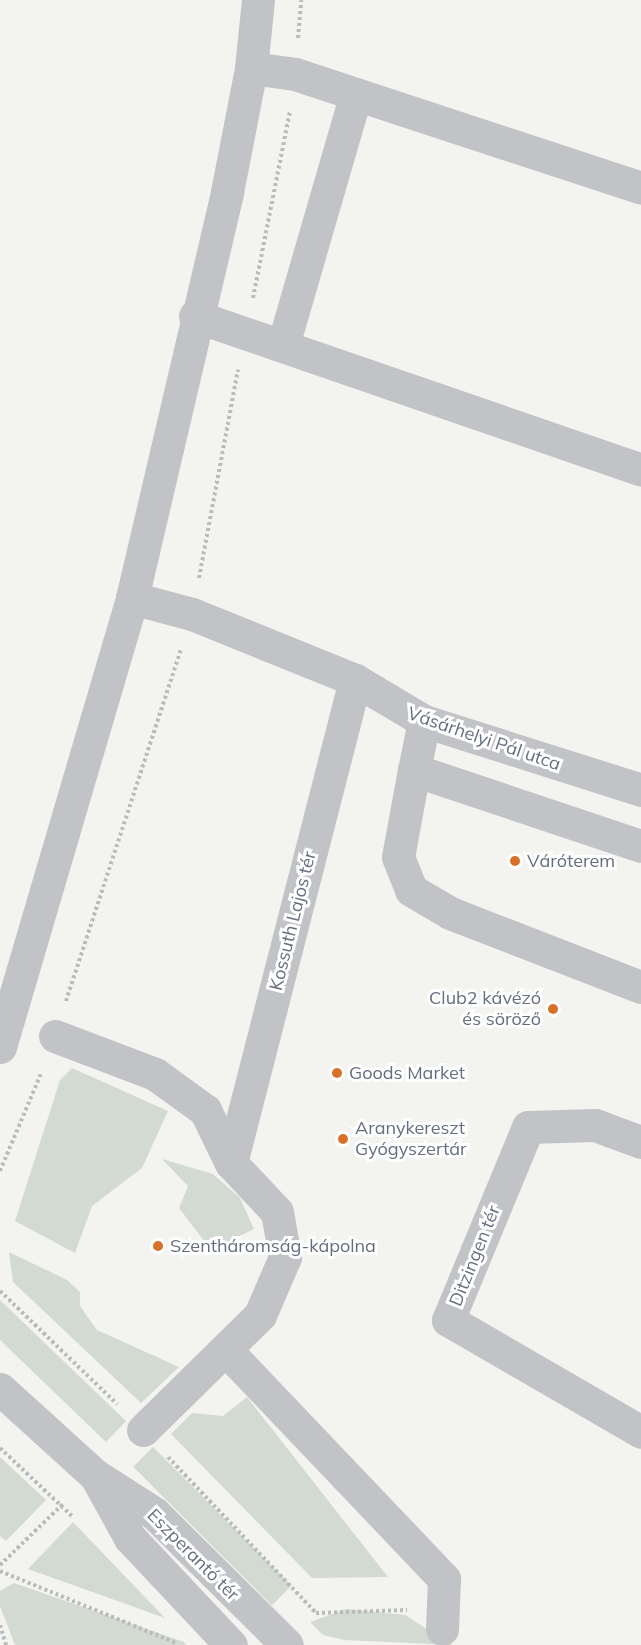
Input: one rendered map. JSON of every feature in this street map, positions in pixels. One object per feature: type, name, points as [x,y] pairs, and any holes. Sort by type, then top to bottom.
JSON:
[{"type":"street","points":[[0,1047],[132,598],[251,68],[258,0]]},
{"type":"street","points":[[251,68],[295,74],[641,188]]},
{"type":"street","points":[[283,345],[356,94]]},
{"type":"street","points":[[195,316],[641,470]]},
{"type":"street","name":"Vásárhelyi Pál utca","points":[[132,598],[192,614],[355,680],[424,721],[641,790]]},
{"type":"street","name":"Kossuth Lajos tér","points":[[231,1163],[355,680]]},
{"type":"street","points":[[424,721],[398,857],[411,890],[450,913],[641,987]]},
{"type":"street","points":[[414,770],[641,846]]},
{"type":"street","points":[[55,1036],[155,1074],[205,1110],[231,1163],[277,1212],[285,1257],[260,1315],[227,1351],[143,1430]]},
{"type":"street","name":"Ditzingen tér","points":[[641,1142],[595,1125],[528,1127],[448,1320],[641,1432]]},
{"type":"street","points":[[227,1351],[444,1579],[442,1629]]},
{"type":"street","points":[[0,1389],[95,1475]]},
{"type":"street","name":"Eszperantó tér","points":[[95,1475],[130,1538],[231,1645]]},
{"type":"street","name":"Eszperantó tér","points":[[95,1475],[154,1513],[287,1645]]},
{"type":"path","points":[[0,1291],[143,1430],[316,1613],[386,1606],[407,1610],[442,1629]]},
{"type":"path","points":[[0,1565],[62,1504]]},
{"type":"path","points":[[0,1572],[96,1606],[179,1645]]},
{"type":"path","points":[[0,1625],[6,1645]]},
{"type":"shaded area","points":[[72,1068],[168,1111],[142,1168],[92,1206],[75,1253],[15,1221],[60,1080]]},
{"type":"shaded area","points":[[162,1159],[213,1174],[240,1198],[254,1229],[211,1250],[179,1208],[188,1186]]},
{"type":"shaded area","points":[[9,1252],[67,1280],[80,1292],[80,1306],[97,1330],[179,1367],[141,1403],[13,1282]]},
{"type":"shaded area","points":[[0,1300],[126,1421],[106,1442],[0,1340]]},
{"type":"shaded area","points":[[247,1397],[388,1577],[312,1578],[171,1434],[192,1413],[223,1416]]},
{"type":"shaded area","points":[[153,1447],[292,1586],[272,1605],[133,1467]]},
{"type":"shaded area","points":[[0,1457],[46,1500],[6,1541],[0,1536]]},
{"type":"shaded area","points":[[73,1522],[165,1618],[28,1569]]},
{"type":"shaded area","points":[[14,1583],[184,1642],[186,1645],[15,1645],[0,1606],[0,1591]]},
{"type":"shaded area","points":[[346,1609],[405,1615],[452,1645],[344,1640],[323,1635],[310,1622]]},
{"type":"place","name":"Váróterem","points":[[515,861]]},
{"type":"place","name":"Club2 kávézó és söröző","points":[[553,1009]]},
{"type":"place","name":"Goods Market","points":[[337,1073]]},
{"type":"place","name":"Aranykereszt Gyógyszertár","points":[[343,1139]]},
{"type":"place","name":"Szentháromság-kápolna","points":[[158,1246]]}]
